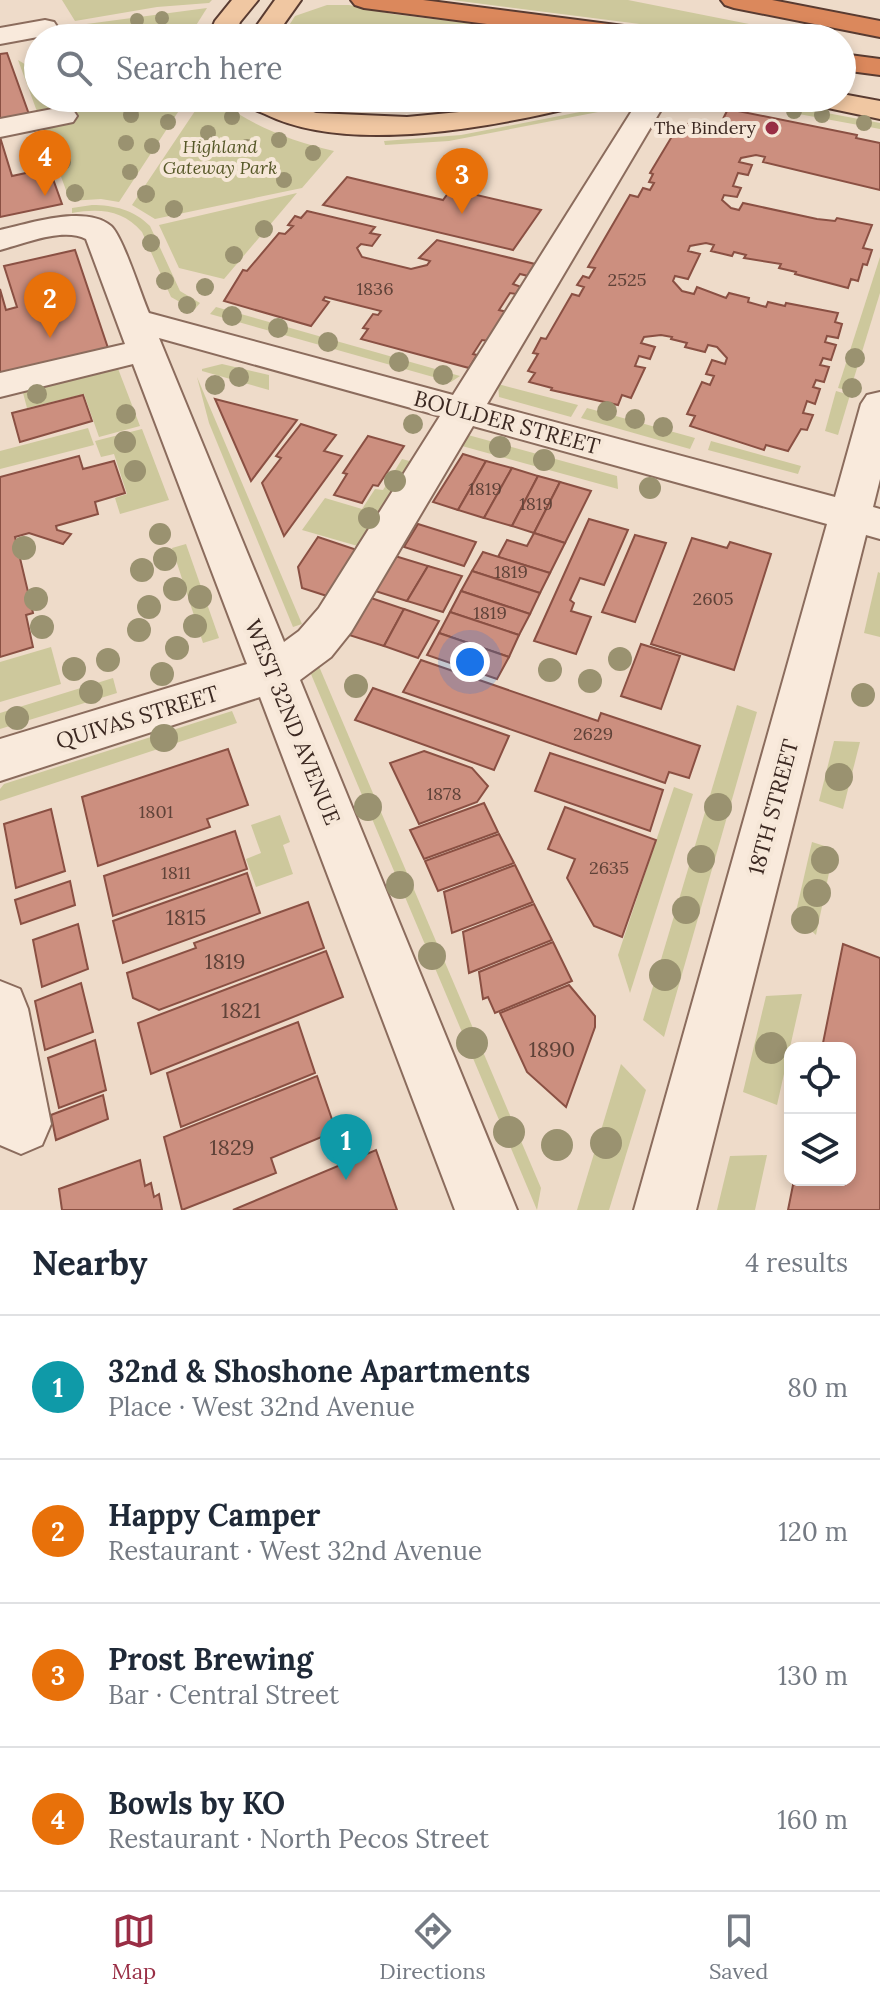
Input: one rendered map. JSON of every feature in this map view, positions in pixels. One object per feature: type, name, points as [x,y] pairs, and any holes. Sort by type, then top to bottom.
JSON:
[{"type":"highway","points":[[364,0],[548,24]]},
{"type":"highway","points":[[734,0],[855,24]]},
{"type":"highway","points":[[856,24],[880,29]]},
{"type":"highway","points":[[856,64],[880,67]]},
{"type":"main road","points":[[227,24],[245,0]]},
{"type":"main road","points":[[271,24],[288,0]]},
{"type":"main road","points":[[856,105],[880,110]]},
{"type":"main road","points":[[283,112],[316,122],[423,126],[510,112]]},
{"type":"main road","points":[[350,112],[377,125]]},
{"type":"street","points":[[0,36],[24,30]]},
{"type":"street","name":"QUIVAS STREET","points":[[0,760],[274,674],[315,644],[335,620],[645,112]]},
{"type":"street","points":[[0,128],[64,114]]},
{"type":"street","name":"WEST 32ND AVENUE","points":[[0,240],[77,225],[94,228],[100,234],[486,1210]]},
{"type":"street","points":[[0,385],[140,335]]},
{"type":"street","name":"BOULDER STREET","points":[[140,335],[239,349],[865,520]]},
{"type":"street","points":[[166,401],[179,373],[193,363],[239,349]]},
{"type":"street","name":"18TH STREET","points":[[665,1210],[865,520],[880,404]]},
{"type":"street","points":[[2,1032],[21,1124]]},
{"type":"green space","points":[[62,0],[212,0],[209,3],[157,7],[75,21]]},
{"type":"green space","points":[[452,0],[628,0],[749,24],[640,24]]},
{"type":"green space","points":[[327,5],[349,5],[392,14],[475,24],[290,24],[295,16]]},
{"type":"green space","points":[[207,8],[197,24],[87,24]]},
{"type":"green space","name":"Highland Gateway Park","points":[[37,112],[178,112],[119,202],[101,199],[70,201]]},
{"type":"green space","name":"Highland Gateway Park","points":[[194,112],[237,112],[275,133],[334,151],[302,188],[155,219],[132,205]]},
{"type":"green space","points":[[580,112],[598,112],[449,141],[385,145],[384,141],[461,135]]},
{"type":"green space","points":[[788,112],[821,112],[880,123],[880,129]]},
{"type":"green space","name":"Highland Gateway Park","points":[[297,193],[224,279],[179,268],[159,225]]},
{"type":"green space","points":[[92,205],[123,210],[150,226],[180,291],[200,303],[194,310],[171,297],[142,232],[135,225],[110,212],[72,213],[72,208]]},
{"type":"green space","points":[[880,257],[880,293],[850,391],[838,388]]},
{"type":"green space","points":[[216,307],[460,376],[451,382],[210,314]]},
{"type":"green space","points":[[222,364],[269,375],[269,390],[202,371]]},
{"type":"green space","points":[[117,366],[140,426],[99,437],[84,394],[27,408],[22,389]]},
{"type":"green space","points":[[197,377],[302,624],[293,627],[209,423]]},
{"type":"green space","points":[[498,384],[578,405],[571,417],[499,397]]},
{"type":"green space","points":[[836,391],[850,395],[838,435],[825,431]]},
{"type":"green space","points":[[587,408],[695,438],[690,449],[581,418]]},
{"type":"green space","points":[[88,428],[94,445],[0,469],[0,451]]},
{"type":"green space","points":[[142,429],[169,500],[120,514],[115,498],[127,494],[114,454],[101,457],[95,441]]},
{"type":"green space","points":[[468,435],[617,476],[618,489],[462,446]]},
{"type":"green space","points":[[711,441],[801,466],[798,474],[708,450]]},
{"type":"green space","points":[[402,459],[413,462],[361,547],[302,530],[325,498],[362,509],[375,489],[383,490]]},
{"type":"green space","points":[[186,544],[219,638],[203,643],[172,548]]},
{"type":"green space","points":[[880,573],[880,637],[864,633]]},
{"type":"green space","points":[[51,647],[61,684],[0,702],[0,662]]},
{"type":"green space","points":[[318,664],[541,1188],[537,1210],[308,667]]},
{"type":"green space","points":[[113,678],[117,693],[0,729],[0,713]]},
{"type":"green space","points":[[737,705],[757,712],[664,1037],[643,1020]]},
{"type":"green space","points":[[232,711],[237,723],[0,801],[0,789],[4,784]]},
{"type":"green space","points":[[834,741],[860,742],[843,809],[819,801]]},
{"type":"green space","points":[[674,787],[693,794],[630,993],[618,955]]},
{"type":"green space","points":[[280,815],[290,842],[283,845],[293,874],[256,887],[246,859],[261,853],[251,825]]},
{"type":"green space","points":[[812,842],[834,849],[816,935],[795,916]]},
{"type":"green space","points":[[802,994],[791,1042],[784,1042],[784,1074],[777,1105],[743,1092],[766,996]]},
{"type":"green space","points":[[621,1064],[646,1090],[609,1210],[577,1210]]},
{"type":"green space","points":[[767,1155],[755,1210],[717,1210],[730,1156]]},
{"type":"building","points":[[7,53],[24,100],[24,112],[28,112],[31,120],[0,123],[0,54]]},
{"type":"building","points":[[726,112],[743,112],[857,135],[856,138],[880,143],[880,190],[763,162],[765,157],[756,155],[741,158],[739,162],[752,165],[748,175],[738,173],[733,186],[741,188],[737,197],[724,195],[722,200],[739,210],[743,203],[817,219],[835,221],[837,218],[872,225],[863,248],[872,250],[867,265],[863,264],[858,281],[851,279],[848,288],[795,274],[779,268],[781,264],[744,258],[746,255],[734,252],[732,256],[711,251],[714,245],[706,243],[690,246],[688,251],[700,254],[688,279],[675,276],[673,281],[682,291],[694,294],[697,287],[726,298],[729,293],[749,298],[748,302],[766,307],[768,302],[785,306],[786,303],[838,313],[835,322],[842,324],[838,338],[827,336],[825,342],[836,345],[831,360],[823,358],[820,365],[829,367],[824,382],[816,380],[813,387],[820,389],[815,404],[807,401],[803,413],[813,415],[807,430],[801,429],[788,451],[766,445],[764,450],[690,426],[695,416],[687,414],[702,382],[710,385],[714,376],[706,374],[712,360],[725,364],[727,358],[717,347],[708,345],[705,352],[685,347],[687,343],[672,337],[644,337],[641,343],[655,347],[650,359],[639,356],[635,366],[645,368],[631,398],[622,395],[618,405],[529,382],[535,373],[528,371],[538,354],[533,353],[541,338],[546,339],[572,294],[579,296],[584,287],[577,285],[583,276],[589,278],[595,268],[588,267],[630,195],[638,197],[643,188],[650,190],[654,183],[649,182],[653,174],[650,173],[677,128],[685,129],[688,124],[719,127]]},
{"type":"building","points":[[0,137],[12,176],[49,168],[62,204],[0,217]]},
{"type":"building","points":[[347,177],[443,200],[451,189],[541,210],[513,250],[323,205]]},
{"type":"building","points":[[307,211],[375,227],[370,233],[380,235],[372,246],[361,244],[357,248],[362,257],[411,269],[427,265],[430,261],[419,258],[437,240],[535,264],[528,276],[520,274],[513,284],[521,287],[516,294],[510,293],[499,310],[507,312],[489,341],[482,340],[469,368],[361,339],[368,329],[363,328],[373,314],[378,315],[381,311],[325,297],[323,300],[329,302],[311,326],[224,301],[243,270],[247,271],[279,233],[285,234],[293,226],[288,225],[295,216],[301,218]]},
{"type":"building","points":[[75,250],[109,351],[0,377],[0,289],[6,310],[17,307],[4,266]]},
{"type":"building","points":[[83,395],[92,421],[20,442],[12,413]]},
{"type":"building","points":[[215,399],[297,420],[251,481]]},
{"type":"building","points":[[301,424],[336,435],[324,451],[342,456],[284,536],[262,483],[281,458],[276,456]]},
{"type":"building","points":[[368,436],[404,446],[378,486],[373,485],[362,503],[334,495],[347,474],[343,473]]},
{"type":"building","points":[[463,454],[486,461],[458,510],[433,502]]},
{"type":"building","points":[[79,456],[83,469],[114,461],[125,493],[95,502],[98,514],[56,526],[57,530],[71,534],[63,544],[29,533],[15,537],[33,613],[26,615],[33,647],[0,657],[0,477]]},
{"type":"building","points":[[486,461],[512,468],[484,518],[458,510]]},
{"type":"building","points":[[512,468],[538,476],[512,526],[484,518]]},
{"type":"building","points":[[538,476],[560,482],[534,533],[512,526]]},
{"type":"building","points":[[560,482],[591,491],[565,543],[534,533]]},
{"type":"building","points":[[589,519],[628,530],[604,585],[580,578],[570,600],[574,603],[571,611],[591,617],[576,654],[534,641]]},
{"type":"building","points":[[418,524],[476,542],[464,566],[404,547]]},
{"type":"building","points":[[534,533],[565,543],[550,573],[498,557],[507,540],[527,546]]},
{"type":"building","points":[[635,535],[666,543],[635,622],[602,612]]},
{"type":"building","points":[[318,537],[357,550],[327,596],[302,588],[298,567]]},
{"type":"building","points":[[692,538],[727,548],[730,542],[771,554],[734,670],[651,644]]},
{"type":"building","points":[[483,552],[550,573],[540,593],[472,571]]},
{"type":"building","points":[[395,556],[428,566],[407,601],[375,591]]},
{"type":"building","points":[[428,566],[462,576],[443,612],[407,601]]},
{"type":"building","points":[[472,571],[540,593],[530,614],[461,591]]},
{"type":"building","points":[[461,591],[530,614],[519,635],[450,612]]},
{"type":"building","points":[[371,598],[404,609],[384,646],[349,635]]},
{"type":"building","points":[[404,609],[439,621],[418,658],[384,646]]},
{"type":"building","points":[[450,612],[519,635],[509,657],[439,633]]},
{"type":"building","points":[[439,633],[509,657],[497,679],[427,655]]},
{"type":"building","points":[[641,644],[680,656],[661,709],[621,696]]},
{"type":"building","points":[[421,660],[598,721],[601,713],[700,746],[689,778],[669,772],[665,783],[403,692]]},
{"type":"building","points":[[373,688],[509,736],[494,770],[355,720]]},
{"type":"building","points":[[228,749],[248,805],[207,819],[210,827],[98,866],[82,797]]},
{"type":"building","points":[[424,751],[472,768],[488,786],[477,802],[419,824],[390,763]]},
{"type":"building","points":[[550,753],[663,790],[650,831],[535,791]]},
{"type":"building","points":[[484,803],[498,832],[424,859],[410,830]]},
{"type":"building","points":[[565,807],[656,840],[622,937],[594,926],[567,878],[575,859],[548,849]]},
{"type":"building","points":[[51,809],[65,871],[16,888],[4,824]]},
{"type":"building","points":[[235,831],[247,869],[113,916],[104,876]]},
{"type":"building","points":[[499,834],[514,863],[438,891],[425,861]]},
{"type":"building","points":[[515,865],[533,902],[452,933],[444,892]]},
{"type":"building","points":[[247,873],[260,913],[123,963],[113,921]]},
{"type":"building","points":[[70,881],[75,905],[21,924],[15,900]]},
{"type":"building","points":[[308,902],[324,948],[159,1010],[133,998],[127,973],[196,948],[194,943]]},
{"type":"building","points":[[534,904],[552,940],[469,973],[463,932]]},
{"type":"building","points":[[78,924],[88,969],[42,987],[33,940]]},
{"type":"building","points":[[553,942],[572,981],[495,1013],[488,997],[483,999],[479,972]]},
{"type":"building","points":[[843,944],[880,958],[880,1210],[788,1210],[793,1186],[856,1186],[856,1042],[823,1042]]},
{"type":"building","points":[[326,951],[343,997],[151,1074],[138,1023]]},
{"type":"building","points":[[81,983],[93,1032],[45,1050],[35,1001]]},
{"type":"building","points":[[569,985],[595,1016],[595,1027],[566,1107],[527,1072],[500,1013]]},
{"type":"building","points":[[298,1022],[315,1073],[181,1127],[167,1073]]},
{"type":"building","points":[[95,1040],[106,1090],[59,1108],[48,1058]]},
{"type":"building","points":[[317,1076],[336,1131],[271,1158],[276,1173],[182,1210],[164,1137]]},
{"type":"building","points":[[103,1095],[108,1119],[56,1140],[51,1115]]},
{"type":"building","points":[[376,1150],[397,1210],[233,1210]]},
{"type":"building","points":[[140,1160],[145,1186],[151,1183],[154,1197],[159,1194],[162,1210],[62,1210],[59,1189]]},
{"type":"place","name":"The Bindery","points":[[772,128]]},
{"type":"place","name":"Bowls by KO","points":[[45,196]]},
{"type":"place","name":"Prost Brewing","points":[[462,214]]},
{"type":"place","name":"Happy Camper","points":[[50,338]]},
{"type":"place","name":"32nd & Shoshone Apartments","points":[[346,1180]]}]
